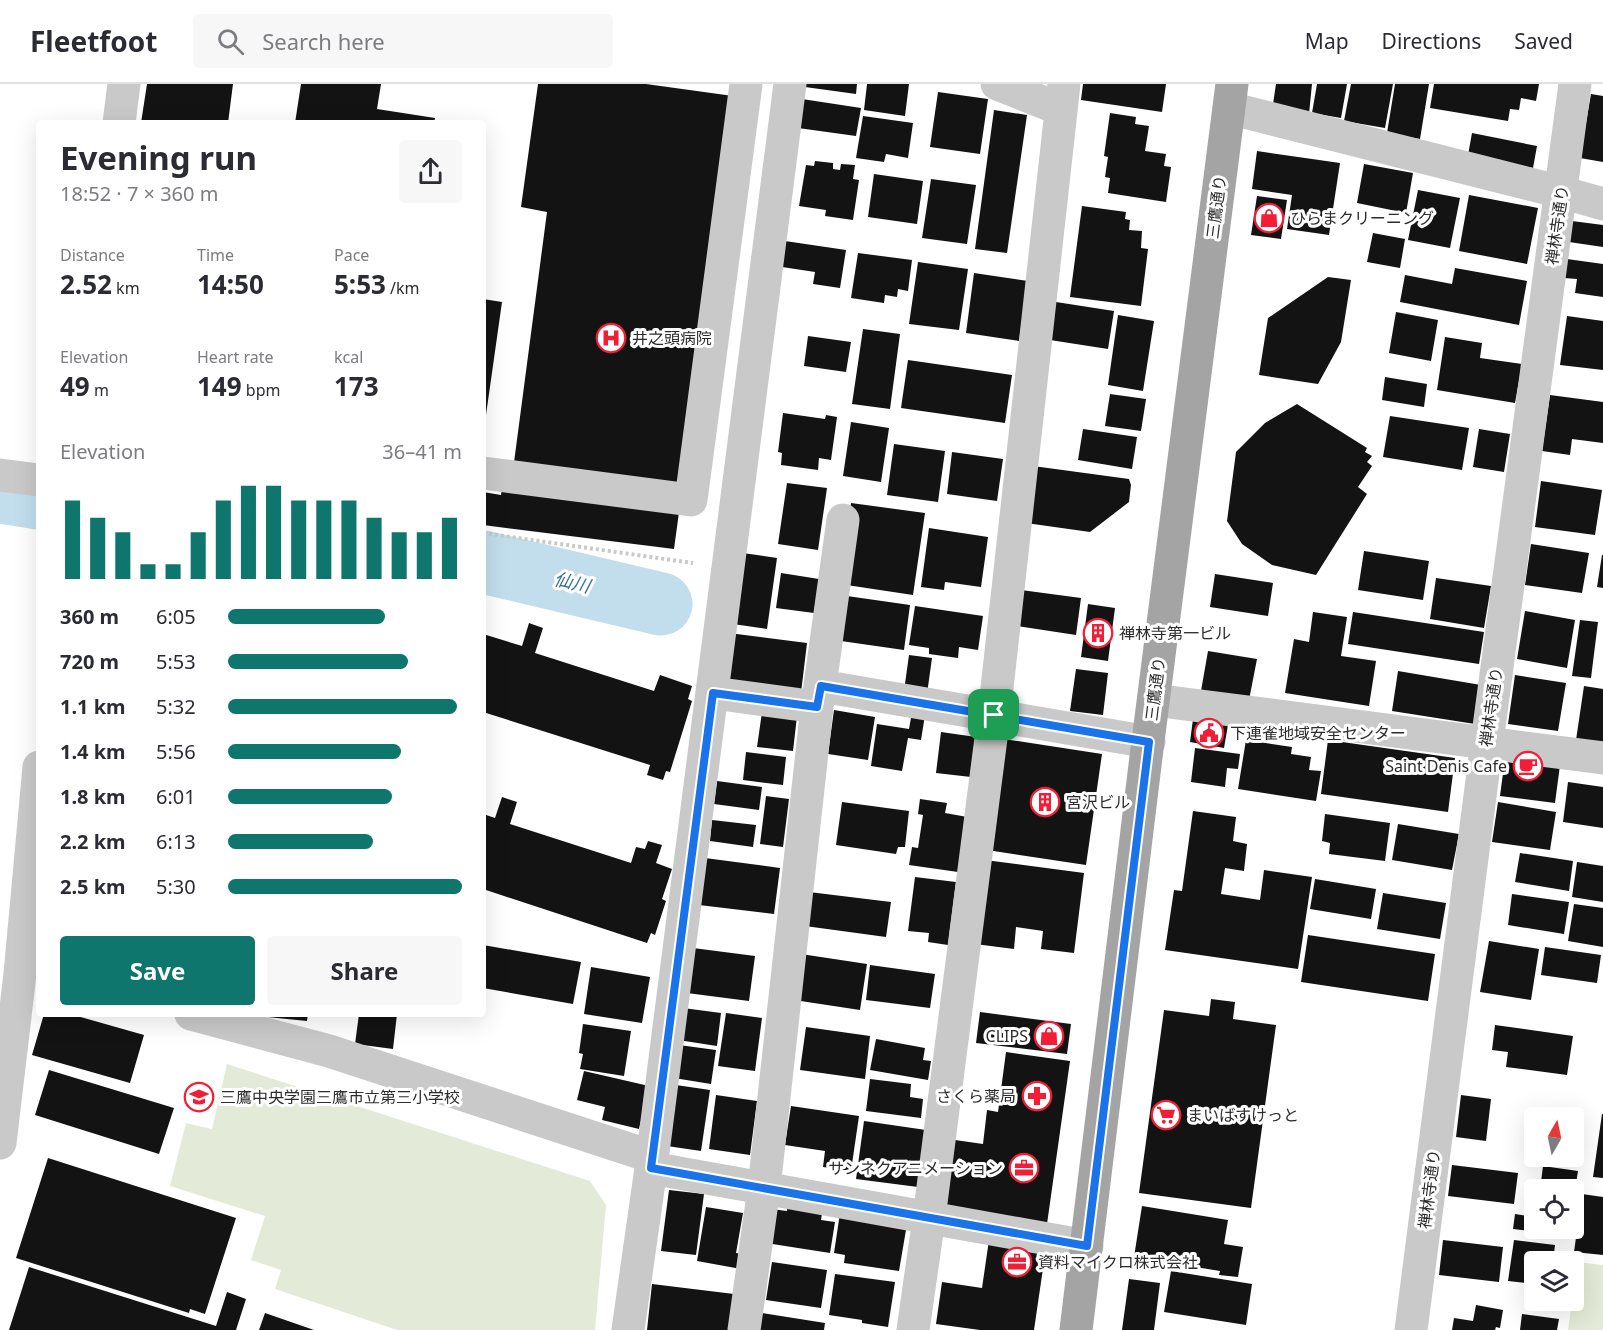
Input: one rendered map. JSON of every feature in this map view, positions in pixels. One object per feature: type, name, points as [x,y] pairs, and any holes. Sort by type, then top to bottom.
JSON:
[{"type":"main road","name":"三鷹通り","points":[[1076,1330],[1231,96]]},
{"type":"street","points":[[119,120],[124,84]]},
{"type":"street","points":[[486,473],[691,500],[746,84]]},
{"type":"street","points":[[628,1330],[713,693],[790,84]]},
{"type":"street","points":[[913,1330],[994,715],[1062,96],[997,84]]},
{"type":"street","name":"禅林寺通り","points":[[1411,1330],[1486,742],[1575,84]]},
{"type":"street","points":[[1231,96],[1603,204]]},
{"type":"street","points":[[0,475],[36,480]]},
{"type":"street","points":[[744,1330],[764,1188],[819,696],[843,520]]},
{"type":"street","points":[[713,693],[819,696],[994,715],[1149,742]]},
{"type":"street","points":[[1154,700],[1603,758]]},
{"type":"street","points":[[0,1143],[30,976],[36,837]]},
{"type":"street","points":[[203,1017],[329,1051],[652,1162],[764,1188],[1087,1246]]},
{"type":"path","points":[[486,533],[729,568]]},
{"type":"green space","points":[[227,1064],[590,1181],[606,1205],[595,1330],[397,1330],[275,1289],[281,1270],[251,1260],[265,1216],[170,1186],[186,1123],[212,1129]]},
{"type":"green space","points":[[1584,1263],[1603,1265],[1603,1330],[1568,1330],[1571,1311],[1584,1311]]},
{"type":"building","points":[[147,84],[233,84],[228,120],[141,120]]},
{"type":"building","points":[[301,84],[381,84],[377,109],[435,118],[435,120],[295,120]]},
{"type":"building","points":[[538,84],[646,84],[733,96],[680,492],[513,470],[547,212],[521,207]]},
{"type":"building","points":[[806,84],[857,84],[856,94],[805,87]]},
{"type":"building","points":[[867,84],[909,84],[905,116],[864,110]]},
{"type":"building","points":[[1083,84],[1166,84],[1162,112],[1081,100]]},
{"type":"building","points":[[1276,84],[1312,84],[1309,114],[1273,104]]},
{"type":"building","points":[[1317,84],[1347,84],[1341,118],[1312,113]]},
{"type":"building","points":[[1351,84],[1393,84],[1385,128],[1344,121]]},
{"type":"building","points":[[1395,84],[1429,84],[1420,139],[1387,133]]},
{"type":"building","points":[[1434,84],[1539,84],[1536,101],[1521,98],[1519,110],[1510,109],[1508,121],[1430,108]]},
{"type":"building","points":[[938,92],[988,99],[980,154],[930,147]]},
{"type":"building","points":[[1591,94],[1603,96],[1603,162],[1580,158]]},
{"type":"building","points":[[802,99],[861,108],[856,136],[798,128]]},
{"type":"building","points":[[994,110],[1027,115],[1007,253],[975,249]]},
{"type":"building","points":[[1110,113],[1136,117],[1135,124],[1149,126],[1145,151],[1166,154],[1164,166],[1171,167],[1166,202],[1108,193],[1110,178],[1105,177],[1108,157],[1104,156]]},
{"type":"building","points":[[863,116],[913,123],[908,158],[886,154],[884,162],[856,158]]},
{"type":"building","points":[[1472,133],[1537,146],[1533,168],[1468,155]]},
{"type":"building","points":[[1257,151],[1340,163],[1329,235],[1287,229],[1292,195],[1252,189]]},
{"type":"building","points":[[815,161],[833,163],[833,169],[840,170],[841,164],[855,165],[853,179],[859,180],[853,220],[825,216],[826,210],[799,206],[806,165],[814,166]]},
{"type":"building","points":[[1364,164],[1413,173],[1406,213],[1357,203]]},
{"type":"building","points":[[874,174],[923,181],[917,224],[868,217]]},
{"type":"building","points":[[931,179],[976,185],[967,244],[922,238]]},
{"type":"building","points":[[1418,190],[1460,198],[1450,248],[1408,240]]},
{"type":"building","points":[[1469,195],[1538,208],[1527,264],[1459,251]]},
{"type":"building","points":[[1257,196],[1287,200],[1281,239],[1251,235]]},
{"type":"building","points":[[1082,206],[1126,212],[1125,219],[1130,220],[1129,230],[1142,231],[1141,248],[1148,249],[1141,306],[1070,297]]},
{"type":"building","points":[[1572,221],[1603,225],[1603,247],[1569,242]]},
{"type":"building","points":[[1373,233],[1405,239],[1400,268],[1367,262]]},
{"type":"building","points":[[785,241],[846,250],[840,288],[813,284],[815,272],[782,267]]},
{"type":"building","points":[[858,253],[912,260],[908,291],[898,289],[897,297],[885,295],[884,303],[851,298]]},
{"type":"building","points":[[1567,259],[1603,264],[1603,297],[1575,293],[1577,279],[1564,278]]},
{"type":"building","points":[[918,262],[968,269],[959,330],[909,324]]},
{"type":"building","points":[[1455,268],[1527,281],[1519,325],[1400,302],[1405,275],[1452,284]]},
{"type":"building","points":[[974,273],[1028,281],[1019,341],[966,333]]},
{"type":"building","points":[[1328,277],[1351,280],[1341,342],[1318,384],[1259,375],[1268,318]]},
{"type":"building","points":[[486,299],[502,302],[486,415]]},
{"type":"building","points":[[1056,302],[1114,311],[1108,349],[1050,340]]},
{"type":"building","points":[[1396,312],[1438,320],[1431,361],[1389,353]]},
{"type":"building","points":[[1118,315],[1154,321],[1143,391],[1108,385]]},
{"type":"building","points":[[1567,316],[1603,321],[1603,370],[1560,365]]},
{"type":"building","points":[[863,329],[900,334],[890,409],[852,404]]},
{"type":"building","points":[[808,336],[851,342],[846,372],[804,366]]},
{"type":"building","points":[[1445,337],[1482,343],[1480,358],[1522,364],[1515,403],[1437,390]]},
{"type":"building","points":[[908,360],[1012,375],[1005,423],[901,408]]},
{"type":"building","points":[[1385,377],[1427,384],[1424,407],[1382,400]]},
{"type":"building","points":[[1110,394],[1146,399],[1141,431],[1105,426]]},
{"type":"building","points":[[1550,395],[1603,402],[1603,443],[1572,439],[1570,455],[1542,451]]},
{"type":"building","points":[[1297,404],[1367,448],[1365,452],[1372,456],[1367,462],[1372,466],[1358,487],[1367,494],[1316,575],[1272,565],[1242,544],[1227,521],[1236,452],[1265,423]]},
{"type":"building","points":[[783,413],[825,419],[826,415],[837,417],[831,460],[819,458],[818,470],[781,465],[782,453],[778,452]]},
{"type":"building","points":[[1390,416],[1469,428],[1462,470],[1383,457]]},
{"type":"building","points":[[851,422],[889,428],[881,482],[843,476]]},
{"type":"building","points":[[1083,429],[1137,437],[1132,469],[1078,460]]},
{"type":"building","points":[[1479,429],[1510,434],[1504,472],[1473,467]]},
{"type":"building","points":[[894,444],[945,451],[938,502],[887,495]]},
{"type":"building","points":[[952,452],[1003,459],[997,501],[947,494]]},
{"type":"building","points":[[1033,466],[1129,479],[1131,485],[1129,502],[1090,532],[1026,523]]},
{"type":"building","points":[[1541,481],[1602,490],[1595,535],[1535,527]]},
{"type":"building","points":[[503,482],[680,505],[674,549],[486,525],[486,492],[501,495]]},
{"type":"building","points":[[787,483],[827,488],[818,550],[778,544]]},
{"type":"building","points":[[851,503],[925,513],[913,595],[840,584]]},
{"type":"building","points":[[929,528],[988,537],[981,587],[945,582],[944,590],[921,587]]},
{"type":"building","points":[[1531,544],[1589,553],[1582,593],[1525,585]]},
{"type":"building","points":[[1364,551],[1429,561],[1423,600],[1358,590]]},
{"type":"building","points":[[743,553],[777,558],[767,629],[733,624]]},
{"type":"building","points":[[1603,555],[1603,588],[1597,587]]},
{"type":"building","points":[[781,573],[819,579],[814,613],[776,608]]},
{"type":"building","points":[[1215,574],[1273,583],[1268,616],[1210,607]]},
{"type":"building","points":[[1436,578],[1491,586],[1484,628],[1430,619]]},
{"type":"building","points":[[1021,590],[1081,598],[1076,635],[1017,626]]},
{"type":"building","points":[[840,595],[910,605],[904,650],[834,640]]},
{"type":"building","name":"禅林寺第一ビル","points":[[1088,604],[1115,608],[1108,661],[1081,657]]},
{"type":"building","points":[[915,606],[983,616],[978,650],[959,647],[958,658],[929,654],[929,648],[909,645]]},
{"type":"building","points":[[1525,611],[1575,620],[1567,668],[1517,659]]},
{"type":"building","points":[[1313,612],[1347,617],[1341,656],[1376,661],[1369,706],[1285,693],[1294,639],[1309,642]]},
{"type":"building","points":[[1353,612],[1484,632],[1479,664],[1348,644]]},
{"type":"building","points":[[1580,620],[1598,622],[1591,678],[1572,676]]},
{"type":"building","points":[[529,623],[543,628],[535,653],[654,691],[660,675],[692,686],[688,699],[692,701],[670,772],[666,771],[663,780],[647,775],[650,765],[486,713],[486,635],[522,646]]},
{"type":"building","points":[[729,633],[807,643],[801,693],[722,683]]},
{"type":"building","points":[[1208,651],[1257,659],[1249,700],[1201,691]]},
{"type":"building","points":[[909,655],[932,658],[927,694],[904,691]]},
{"type":"building","points":[[1076,669],[1108,673],[1103,715],[1070,711]]},
{"type":"building","points":[[1398,671],[1481,685],[1475,724],[1392,711]]},
{"type":"building","points":[[1515,675],[1566,683],[1558,731],[1508,724]]},
{"type":"building","points":[[1584,686],[1603,689],[1603,744],[1576,740]]},
{"type":"building","points":[[834,710],[875,717],[868,760],[828,754]]},
{"type":"building","points":[[762,712],[797,716],[793,751],[757,747]]},
{"type":"building","points":[[912,712],[925,715],[921,740],[908,738],[902,771],[871,766],[877,724],[909,729]]},
{"type":"building","points":[[1193,719],[1228,725],[1224,748],[1190,742]]},
{"type":"building","points":[[941,732],[976,737],[971,777],[936,773]]},
{"type":"building","name":"宮沢ビル","points":[[1004,739],[1102,754],[1086,865],[987,850]]},
{"type":"building","points":[[1246,740],[1292,747],[1291,754],[1311,757],[1309,770],[1321,771],[1316,801],[1238,789]]},
{"type":"building","points":[[1328,740],[1455,758],[1448,812],[1321,794]]},
{"type":"building","points":[[1195,748],[1240,754],[1238,769],[1227,768],[1225,787],[1191,782]]},
{"type":"building","points":[[746,752],[786,757],[783,785],[743,780]]},
{"type":"building","points":[[1505,758],[1560,765],[1555,803],[1500,796]]},
{"type":"building","points":[[717,781],[762,787],[759,810],[714,804]]},
{"type":"building","points":[[1568,782],[1603,787],[1603,828],[1563,822]]},
{"type":"building","points":[[766,796],[789,799],[783,847],[760,844]]},
{"type":"building","points":[[502,797],[517,802],[510,824],[631,863],[636,847],[645,849],[648,841],[662,845],[656,863],[672,869],[662,899],[666,901],[655,935],[651,933],[647,943],[486,890],[486,815],[495,818]]},
{"type":"building","points":[[920,799],[947,803],[945,813],[973,818],[965,873],[909,865],[912,847],[918,848],[923,815],[918,814]]},
{"type":"building","points":[[842,802],[909,811],[905,847],[898,847],[896,854],[836,845]]},
{"type":"building","points":[[1498,802],[1556,812],[1550,850],[1492,842]]},
{"type":"building","points":[[1193,811],[1236,817],[1233,841],[1247,844],[1244,871],[1225,868],[1221,894],[1260,900],[1264,870],[1312,877],[1298,969],[1165,950],[1174,890],[1182,891]]},
{"type":"building","points":[[1325,814],[1390,823],[1385,861],[1329,854],[1330,843],[1322,841]]},
{"type":"building","points":[[712,820],[756,825],[753,847],[710,841]]},
{"type":"building","points":[[1398,824],[1459,834],[1452,870],[1392,860]]},
{"type":"building","points":[[1520,853],[1573,861],[1569,891],[1515,882]]},
{"type":"building","points":[[705,858],[780,868],[774,914],[699,905]]},
{"type":"building","points":[[985,860],[1084,873],[1074,953],[1041,949],[1043,931],[1016,927],[1014,949],[975,944]]},
{"type":"building","points":[[1577,862],[1603,866],[1603,902],[1572,897]]},
{"type":"building","points":[[915,877],[956,882],[948,945],[928,942],[929,933],[908,931]]},
{"type":"building","points":[[1315,879],[1376,889],[1371,919],[1310,909]]},
{"type":"building","points":[[809,892],[891,902],[886,937],[805,926]]},
{"type":"building","points":[[1383,893],[1446,903],[1440,939],[1377,929]]},
{"type":"building","points":[[1512,894],[1569,902],[1564,934],[1508,925]]},
{"type":"building","points":[[1574,904],[1603,908],[1603,947],[1568,941]]},
{"type":"building","points":[[1308,935],[1435,954],[1428,1001],[1301,982]]},
{"type":"building","points":[[1489,941],[1539,949],[1531,1000],[1480,992]]},
{"type":"building","points":[[486,946],[581,962],[573,1004],[486,989]]},
{"type":"building","points":[[1545,947],[1601,955],[1597,983],[1541,975]]},
{"type":"building","points":[[693,948],[755,956],[749,1001],[687,993]]},
{"type":"building","points":[[801,954],[867,964],[860,1010],[794,1000]]},
{"type":"building","points":[[870,965],[935,974],[930,1008],[866,1000]]},
{"type":"building","points":[[591,967],[650,977],[642,1023],[584,1014]]},
{"type":"building","points":[[1211,999],[1235,1002],[1233,1019],[1276,1025],[1251,1208],[1139,1193],[1164,1010],[1209,1016]]},
{"type":"building","points":[[683,1008],[721,1013],[717,1046],[678,1040]]},
{"type":"building","points":[[980,1012],[1071,1024],[1067,1054],[976,1043]]},
{"type":"building","points":[[726,1013],[762,1018],[755,1071],[718,1066]]},
{"type":"building","points":[[43,1017],[81,1017],[144,1035],[130,1083],[32,1055]]},
{"type":"building","points":[[267,1017],[308,1017],[307,1021]]},
{"type":"building","points":[[359,1017],[397,1017],[393,1049],[355,1044]]},
{"type":"building","points":[[583,1024],[631,1031],[624,1076],[580,1069],[583,1054],[579,1053]]},
{"type":"building","points":[[1495,1025],[1573,1036],[1567,1075],[1506,1067],[1508,1052],[1492,1050]]},
{"type":"building","points":[[806,1027],[870,1036],[865,1079],[800,1070]]},
{"type":"building","points":[[876,1039],[925,1048],[923,1060],[931,1061],[928,1080],[870,1070]]},
{"type":"building","points":[[679,1045],[716,1050],[711,1084],[674,1078]]},
{"type":"building","points":[[1006,1052],[1070,1061],[1047,1224],[946,1211],[955,1140],[983,1144],[987,1110],[998,1112]]},
{"type":"building","points":[[49,1070],[174,1108],[159,1154],[35,1115]]},
{"type":"building","points":[[584,1071],[649,1086],[639,1129],[602,1120],[605,1107],[577,1100]]},
{"type":"building","points":[[870,1079],[911,1084],[910,1097],[923,1099],[921,1118],[866,1111]]},
{"type":"building","points":[[676,1085],[710,1090],[701,1151],[667,1146]]},
{"type":"building","points":[[716,1095],[757,1101],[750,1155],[709,1149]]},
{"type":"building","points":[[1461,1095],[1491,1099],[1486,1141],[1456,1137]]},
{"type":"building","points":[[791,1106],[859,1116],[851,1171],[823,1167],[825,1151],[785,1145]]},
{"type":"building","points":[[1603,1114],[1603,1178],[1593,1177]]},
{"type":"building","points":[[864,1121],[926,1130],[918,1187],[856,1179]]},
{"type":"building","points":[[48,1158],[236,1218],[205,1314],[190,1309],[189,1313],[16,1258]]},
{"type":"building","points":[[1452,1165],[1518,1173],[1514,1204],[1448,1196]]},
{"type":"building","points":[[1543,1167],[1578,1171],[1577,1179],[1541,1179]]},
{"type":"building","points":[[669,1190],[704,1194],[696,1255],[661,1251]]},
{"type":"building","points":[[1584,1194],[1603,1197],[1603,1255],[1574,1251],[1576,1239],[1584,1239]]},
{"type":"building","points":[[788,1202],[823,1207],[821,1220],[835,1222],[830,1253],[766,1243],[771,1209],[787,1211]]},
{"type":"building","points":[[1142,1206],[1228,1220],[1224,1244],[1243,1247],[1238,1277],[1219,1275],[1220,1271],[1134,1257]]},
{"type":"building","points":[[706,1207],[743,1213],[736,1253],[743,1254],[741,1269],[697,1261]]},
{"type":"building","points":[[840,1213],[907,1224],[899,1271],[844,1263],[845,1255],[834,1253]]},
{"type":"building","points":[[1515,1214],[1524,1215],[1524,1230],[1513,1229]]},
{"type":"building","points":[[989,1240],[1046,1248],[1034,1330],[980,1330],[936,1324],[942,1282],[982,1288]]},
{"type":"building","points":[[1443,1240],[1503,1247],[1499,1282],[1439,1275]]},
{"type":"building","points":[[1514,1240],[1555,1245],[1554,1251],[1524,1251],[1524,1283],[1508,1281]]},
{"type":"building","points":[[772,1262],[827,1270],[821,1308],[766,1300]]},
{"type":"building","points":[[29,1267],[216,1326],[227,1292],[246,1299],[236,1330],[9,1330]]},
{"type":"building","points":[[1171,1271],[1252,1284],[1246,1325],[1164,1312]]},
{"type":"building","points":[[835,1274],[895,1282],[888,1327],[829,1315]]},
{"type":"building","points":[[1129,1279],[1160,1283],[1154,1330],[1122,1330]]},
{"type":"building","points":[[652,1284],[734,1294],[729,1330],[647,1330]]},
{"type":"building","points":[[1476,1305],[1503,1310],[1500,1328],[1452,1330],[1454,1318],[1473,1321]]},
{"type":"building","points":[[755,1312],[825,1323],[824,1330],[752,1330]]},
{"type":"building","points":[[265,1313],[314,1330],[259,1330]]},
{"type":"building","points":[[1522,1314],[1559,1319],[1557,1330],[1520,1330]]},
{"type":"waterway","name":"仙川","points":[[0,492],[36,498]]},
{"type":"waterway","name":"仙川","points":[[486,563],[661,604]]},
{"type":"place","name":"ひらまクリーニング","points":[[1269,218]]},
{"type":"place","name":"井之頭病院","points":[[611,338]]},
{"type":"place","name":"禅林寺第一ビル","points":[[1098,633]]},
{"type":"place","name":"下連雀地域安全センター","points":[[1209,733]]},
{"type":"place","name":"Saint Denis Cafe","points":[[1528,766]]},
{"type":"place","name":"宮沢ビル","points":[[1045,802]]},
{"type":"place","name":"CLIPS","points":[[1049,1036]]},
{"type":"place","name":"さくら薬局","points":[[1037,1096]]},
{"type":"place","name":"三鷹中央学園三鷹市立第三小学校","points":[[199,1097]]},
{"type":"place","name":"まいばすけっと","points":[[1166,1115]]},
{"type":"place","name":"サンネクアニメーション","points":[[1024,1168]]},
{"type":"place","name":"資料マイクロ株式会社","points":[[1017,1262]]},
{"type":"route","points":[[821,686],[994,715],[1149,742],[1087,1246],[651,1168],[713,693],[817,707],[821,686]]}]
